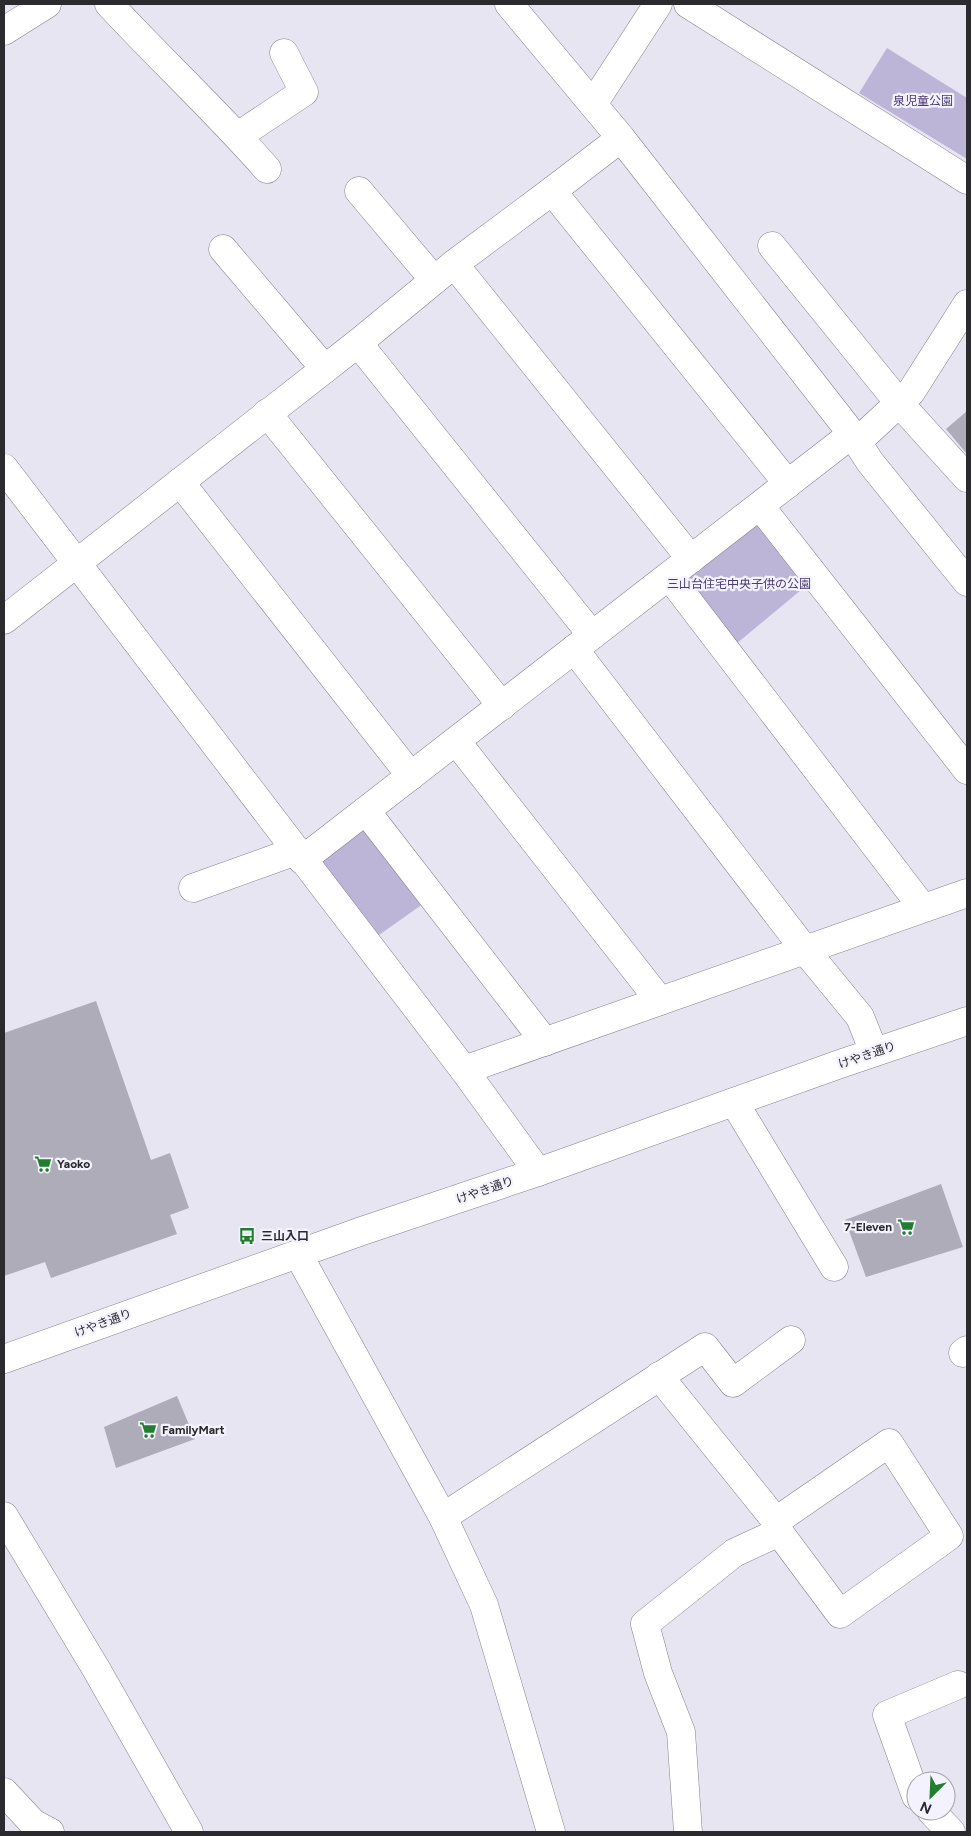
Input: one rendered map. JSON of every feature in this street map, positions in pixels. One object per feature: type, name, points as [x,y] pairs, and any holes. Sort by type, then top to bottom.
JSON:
[{"type":"street","points":[[4,31],[47,4]]},
{"type":"street","points":[[109,4],[238,136],[267,169]]},
{"type":"street","points":[[509,4],[621,138],[854,438],[870,462],[967,582]]},
{"type":"street","points":[[593,104],[658,4]]},
{"type":"street","points":[[688,4],[967,180]]},
{"type":"street","points":[[238,136],[304,92],[284,53]]},
{"type":"street","points":[[4,620],[358,343],[444,272],[621,138]]},
{"type":"street","points":[[359,191],[444,272],[691,559]]},
{"type":"street","points":[[552,192],[788,484]]},
{"type":"street","points":[[772,246],[899,403],[967,478]]},
{"type":"street","points":[[223,248],[325,369]]},
{"type":"street","points":[[193,888],[299,856],[366,811],[788,484],[854,438],[899,403],[911,392],[967,304]]},
{"type":"street","points":[[358,343],[583,642],[804,950],[860,1018],[874,1052]]},
{"type":"street","points":[[268,414],[502,706]]},
{"type":"street","points":[[4,468],[464,1070],[538,1172]]},
{"type":"street","points":[[180,482],[411,776]]},
{"type":"street","points":[[760,506],[967,770]]},
{"type":"street","points":[[669,576],[923,908]]},
{"type":"street","points":[[456,741],[660,1001]]},
{"type":"street","points":[[366,811],[545,1042]]},
{"type":"street","points":[[464,1070],[967,893]]},
{"type":"street","name":"けやき通り","points":[[4,1359],[298,1254],[967,1021]]},
{"type":"street","points":[[734,1102],[834,1267]]},
{"type":"street","points":[[298,1254],[443,1517],[484,1605],[551,1832]]},
{"type":"street","points":[[443,1517],[705,1347],[733,1383],[791,1340]]},
{"type":"street","points":[[659,1376],[778,1527],[840,1614],[949,1536],[889,1444],[778,1527],[734,1554],[645,1624],[658,1673],[681,1732],[688,1832]]},
{"type":"street","points":[[4,1516],[95,1667],[190,1832]]},
{"type":"street","points":[[907,1771],[887,1715],[958,1685]]},
{"type":"street","points":[[4,1792],[35,1829]]},
{"type":"street","points":[[940,1821],[951,1832]]},
{"type":"green space","name":"泉児童公園","points":[[887,48],[967,98],[967,159],[859,93]]},
{"type":"green space","name":"三山台住宅中央子供の公園","points":[[751,518],[813,580],[730,649],[682,585],[684,570]]},
{"type":"green space","points":[[369,825],[427,901],[372,940],[318,870],[319,855]]},
{"type":"building","points":[[967,411],[967,454],[946,429]]},
{"type":"building","points":[[96,1001],[151,1160],[170,1153],[189,1208],[170,1215],[177,1234],[51,1278],[45,1262],[4,1276],[4,1033]]},
{"type":"building","points":[[941,1184],[963,1247],[866,1277],[845,1220]]},
{"type":"building","points":[[177,1396],[195,1439],[116,1468],[104,1427]]},
{"type":"place","name":"Yaoko","points":[[43,1164]]},
{"type":"place","name":"7-Eleven","points":[[906,1227]]},
{"type":"place","name":"三山入口","points":[[247,1236]]},
{"type":"place","name":"FamilyMart","points":[[148,1430]]}]
